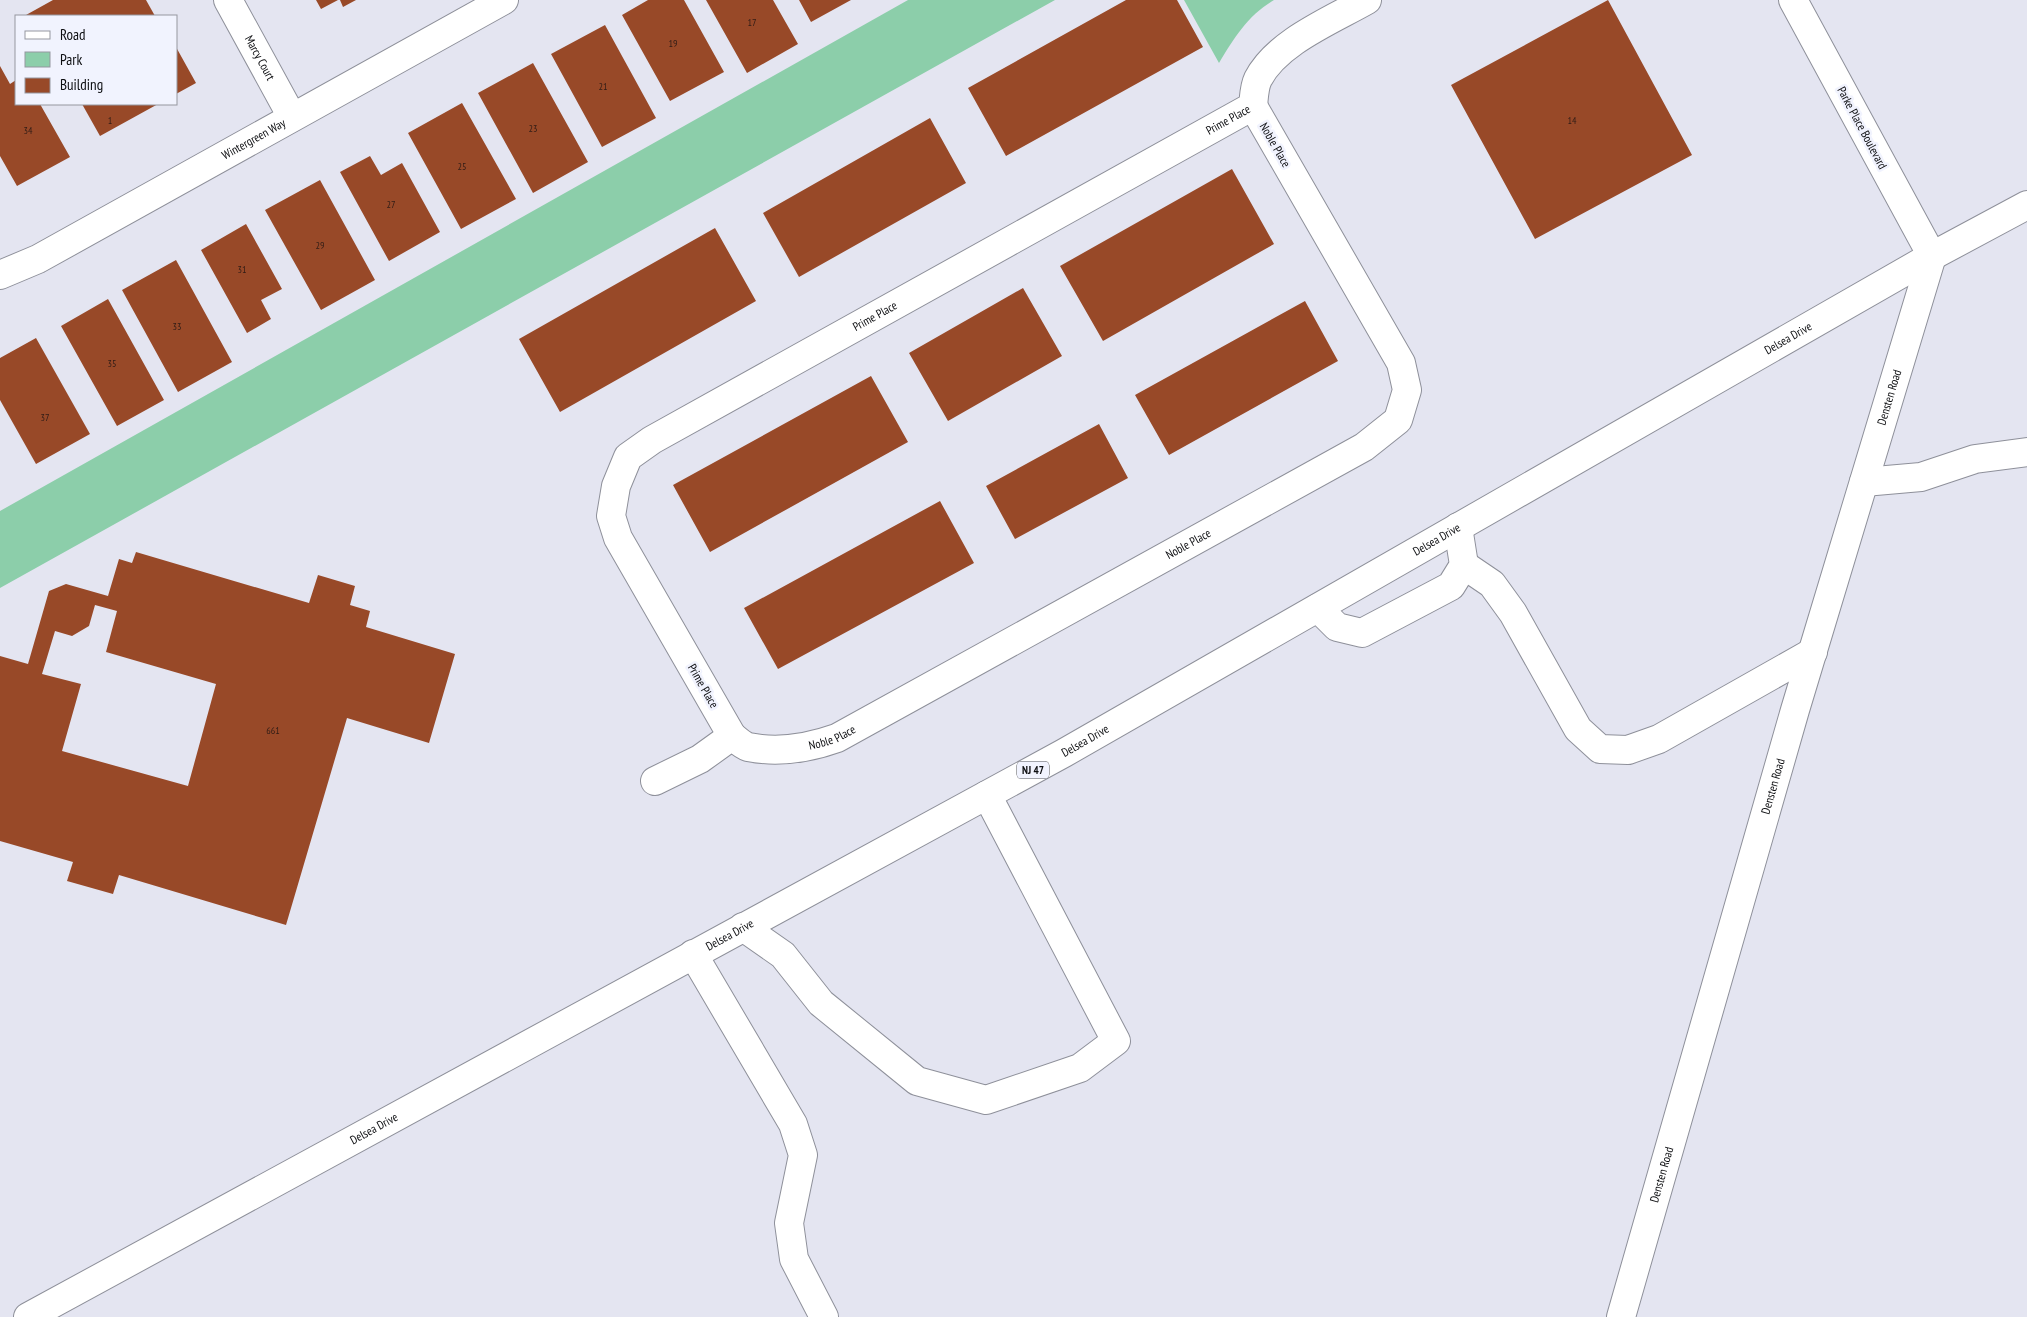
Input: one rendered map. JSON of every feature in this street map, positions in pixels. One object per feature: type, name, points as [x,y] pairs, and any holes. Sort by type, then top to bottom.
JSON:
[{"type":"street","name":"Marcy Court","points":[[228,0],[292,117]]},
{"type":"street","name":"Wintergreen Way","points":[[0,274],[38,260],[504,0]]},
{"type":"street","name":"Prime Place","points":[[732,736],[618,538],[611,516],[616,486],[628,457],[652,440],[1253,106],[1256,82],[1268,62],[1310,31],[1367,0]]},
{"type":"street","name":"Parke Place Boulevard","points":[[1793,0],[1932,256]]},
{"type":"street","name":"Noble Place","points":[[732,736],[746,746],[785,749],[816,745],[837,738],[1364,447],[1398,420],[1407,390],[1401,364],[1253,106]]},
{"type":"street","name":"Delsea Drive","points":[[28,1317],[1064,753],[1932,256],[2027,205]]},
{"type":"street","name":"Densten Road","points":[[1620,1317],[1813,652],[1932,256]]},
{"type":"street","points":[[1864,482],[1921,478],[1975,459],[2027,452]]},
{"type":"street","points":[[1318,608],[1337,627],[1362,633],[1451,586],[1464,565],[1458,528]]},
{"type":"street","points":[[1464,565],[1492,584],[1513,613],[1578,729],[1600,749],[1628,750],[1659,739],[1813,652]]},
{"type":"street","points":[[656,781],[700,759],[732,736]]},
{"type":"street","points":[[742,927],[783,955],[821,1003],[917,1081],[986,1100],[1080,1068],[1116,1041],[987,795]]},
{"type":"street","points":[[693,954],[793,1124],[803,1155],[789,1223],[794,1259],[824,1317]]},
{"type":"green space","points":[[908,0],[1055,0],[0,588],[0,511]]},
{"type":"green space","points":[[1184,0],[1274,0],[1249,20],[1236,36],[1219,63]]},
{"type":"building","points":[[53,0],[146,0],[154,15],[26,15]]},
{"type":"building","points":[[316,0],[338,0],[321,9]]},
{"type":"building","points":[[340,0],[356,0],[343,7]]},
{"type":"building","points":[[648,0],[684,0],[724,72],[670,101],[622,15]]},
{"type":"building","points":[[706,0],[773,0],[798,44],[747,73]]},
{"type":"building","points":[[799,0],[851,0],[811,22]]},
{"type":"building","points":[[1126,0],[1177,0],[1203,47],[1006,156],[968,88]]},
{"type":"building","points":[[1608,0],[1692,155],[1535,239],[1451,85]]},
{"type":"building","points":[[605,25],[656,118],[602,147],[551,54]]},
{"type":"building","points":[[178,51],[196,83],[178,93]]},
{"type":"building","points":[[533,63],[588,162],[533,193],[478,93]]},
{"type":"building","points":[[0,66],[10,84],[15,81],[15,105],[41,105],[70,157],[17,186],[0,156]]},
{"type":"building","points":[[462,103],[516,199],[461,229],[408,133]]},
{"type":"building","points":[[83,105],[156,105],[100,136]]},
{"type":"building","points":[[930,118],[966,183],[799,277],[763,213]]},
{"type":"building","points":[[370,156],[381,175],[402,163],[440,232],[389,261],[340,172]]},
{"type":"building","points":[[1232,169],[1274,244],[1103,341],[1060,266]]},
{"type":"building","points":[[320,180],[375,280],[321,310],[265,210]]},
{"type":"building","points":[[246,224],[282,289],[261,300],[271,319],[247,333],[201,250]]},
{"type":"building","points":[[715,228],[756,301],[560,412],[519,339]]},
{"type":"building","points":[[176,260],[232,362],[178,392],[122,290]]},
{"type":"building","points":[[1023,288],[1062,356],[948,421],[909,353]]},
{"type":"building","points":[[108,299],[164,400],[117,426],[61,326]]},
{"type":"building","points":[[1305,301],[1338,361],[1169,455],[1135,395]]},
{"type":"building","points":[[36,338],[90,434],[36,464],[0,400],[0,358]]},
{"type":"building","points":[[871,376],[908,442],[710,552],[673,485]]},
{"type":"building","points":[[1099,424],[1128,478],[1015,539],[986,486]]},
{"type":"building","points":[[940,501],[974,563],[778,669],[744,608]]},
{"type":"building","points":[[136,552],[309,603],[318,575],[355,586],[350,605],[370,611],[366,627],[455,654],[429,743],[347,718],[286,925],[119,875],[113,894],[67,881],[73,862],[0,841],[0,656],[28,664],[49,591],[66,584],[108,596],[119,559],[132,563]],"holes":[[[95,605],[117,611],[106,652],[216,684],[188,786],[62,751],[81,684],[42,674],[55,631],[72,636],[89,626]]]}]
